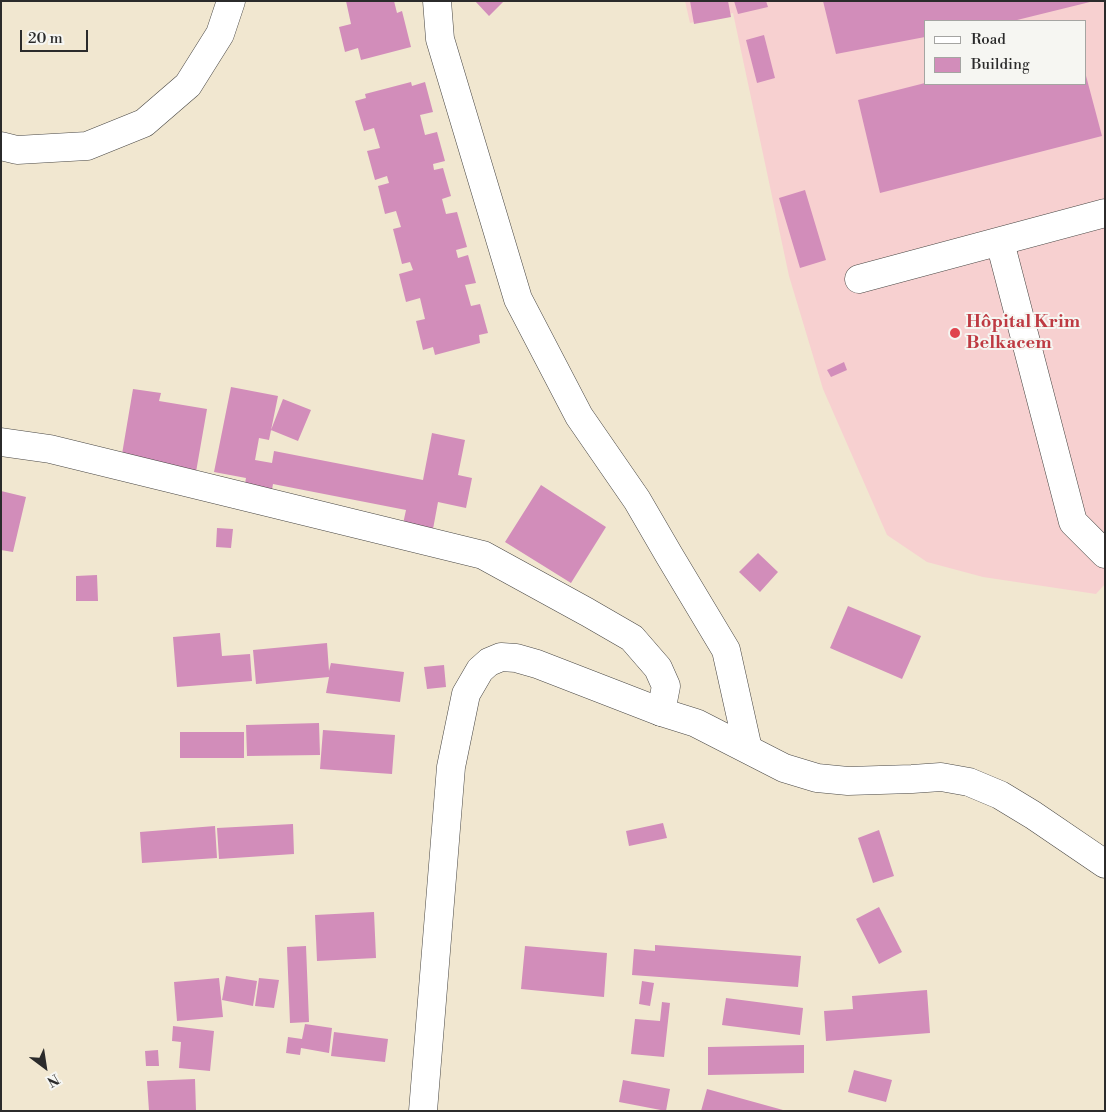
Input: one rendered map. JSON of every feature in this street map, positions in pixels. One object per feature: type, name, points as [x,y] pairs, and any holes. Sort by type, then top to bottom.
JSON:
[{"type":"street","points":[[1,146],[17,150],[87,146],[144,123],[188,85],[220,34],[231,1]]},
{"type":"street","points":[[437,1],[440,39],[518,299],[579,416],[637,500],[726,650],[748,750]]},
{"type":"street","points":[[859,280],[1105,213]]},
{"type":"street","points":[[1000,242],[1074,522],[1105,554]]},
{"type":"street","points":[[1,442],[50,449],[483,555],[632,638],[658,668],[666,686],[661,712]]},
{"type":"street","points":[[423,1111],[451,767],[466,694],[480,670],[489,662],[501,657],[516,658],[537,664],[661,712],[696,722],[784,768],[816,778],[848,781],[941,777],[969,782],[1000,794],[1105,864]]},
{"type":"shaded area","name":"Hôpital Krim Belkacem","points":[[685,1],[1105,1],[1105,584],[1096,594],[983,577],[927,562],[887,535],[823,389],[789,276],[733,13],[690,23]]},
{"type":"building","points":[[346,1],[394,1],[397,13],[402,11],[411,47],[361,60],[358,48],[345,52],[339,27],[351,24]]},
{"type":"building","points":[[475,1],[504,1],[489,16]]},
{"type":"building","points":[[690,1],[728,1],[731,17],[694,24]]},
{"type":"building","points":[[734,1],[766,1],[768,7],[738,14]]},
{"type":"building","points":[[823,1],[1090,1],[1017,20],[924,20],[924,37],[836,54]]},
{"type":"building","points":[[764,35],[775,78],[757,83],[746,40]]},
{"type":"building","points":[[1086,76],[1102,136],[880,193],[858,100],[924,83],[924,85],[1086,85]]},
{"type":"building","points":[[411,82],[412,86],[425,82],[433,112],[420,115],[425,135],[437,132],[445,161],[433,164],[434,170],[443,168],[451,196],[442,199],[446,214],[457,212],[467,247],[456,250],[458,258],[468,255],[476,283],[465,285],[471,306],[480,304],[488,333],[479,335],[480,343],[435,355],[433,347],[423,350],[416,321],[425,319],[420,298],[406,302],[399,274],[413,270],[410,262],[402,264],[393,229],[401,227],[396,211],[385,214],[378,186],[389,183],[387,176],[375,180],[367,151],[380,148],[374,128],[364,131],[355,101],[366,98],[365,94]]},
{"type":"building","points":[[805,190],[826,260],[800,268],[779,198]]},
{"type":"building","points":[[844,362],[847,370],[831,377],[827,370]]},
{"type":"building","points":[[231,387],[278,396],[269,440],[259,438],[255,460],[272,463],[274,451],[423,480],[432,433],[465,440],[458,475],[472,478],[466,508],[438,502],[433,529],[403,524],[406,510],[273,484],[271,495],[244,489],[246,478],[214,472]]},
{"type":"building","points":[[133,389],[161,393],[159,401],[207,409],[196,472],[121,460]]},
{"type":"building","points":[[283,399],[311,410],[298,441],[271,430]]},
{"type":"building","points":[[541,485],[606,527],[571,583],[505,542]]},
{"type":"building","points":[[1,491],[26,497],[13,552],[1,550]]},
{"type":"building","points":[[217,528],[233,529],[231,548],[216,547]]},
{"type":"building","points":[[758,553],[778,572],[760,592],[739,572]]},
{"type":"building","points":[[97,575],[98,601],[76,601],[76,576]]},
{"type":"building","points":[[848,606],[921,636],[902,679],[830,648]]},
{"type":"building","points":[[220,633],[222,656],[250,654],[252,681],[177,687],[173,637]]},
{"type":"building","points":[[327,643],[329,671],[331,663],[404,672],[400,702],[326,693],[329,677],[256,684],[253,650]]},
{"type":"building","points":[[444,665],[446,687],[427,689],[424,667]]},
{"type":"building","points":[[319,723],[320,755],[247,756],[246,725]]},
{"type":"building","points":[[323,730],[395,735],[392,774],[320,769]]},
{"type":"building","points":[[180,732],[244,732],[244,758],[180,758]]},
{"type":"building","points":[[663,823],[667,838],[629,846],[626,831]]},
{"type":"building","points":[[293,824],[294,854],[219,859],[217,828]]},
{"type":"building","points":[[215,826],[217,858],[142,863],[140,832]]},
{"type":"building","points":[[879,830],[894,876],[873,883],[858,838]]},
{"type":"building","points":[[879,907],[902,952],[879,964],[856,919]]},
{"type":"building","points":[[374,912],[376,958],[317,961],[315,915]]},
{"type":"building","points":[[655,945],[801,956],[798,987],[632,975],[634,949],[655,951]]},
{"type":"building","points":[[306,946],[309,1022],[290,1023],[287,947]]},
{"type":"building","points":[[525,946],[607,953],[604,997],[521,989]]},
{"type":"building","points":[[226,976],[257,981],[253,1006],[222,1000]]},
{"type":"building","points":[[219,978],[223,1017],[177,1021],[174,982]]},
{"type":"building","points":[[259,978],[279,980],[274,1008],[255,1006]]},
{"type":"building","points":[[642,981],[654,983],[650,1006],[639,1004]]},
{"type":"building","points":[[927,990],[930,1033],[826,1041],[824,1011],[853,1009],[852,996]]},
{"type":"building","points":[[726,998],[803,1008],[800,1035],[722,1025]]},
{"type":"building","points":[[662,1002],[670,1003],[664,1057],[631,1054],[635,1019],[660,1021]]},
{"type":"building","points":[[305,1024],[332,1028],[329,1053],[301,1048],[300,1055],[286,1053],[288,1037],[302,1039]]},
{"type":"building","points":[[173,1026],[214,1031],[210,1071],[179,1068],[181,1042],[172,1041]]},
{"type":"building","points":[[334,1032],[388,1039],[385,1062],[331,1056]]},
{"type":"building","points":[[804,1045],[804,1073],[708,1075],[708,1047]]},
{"type":"building","points":[[158,1050],[159,1066],[146,1066],[145,1051]]},
{"type":"building","points":[[854,1070],[892,1080],[886,1102],[848,1092]]},
{"type":"building","points":[[195,1079],[196,1111],[149,1111],[147,1081]]},
{"type":"building","points":[[623,1080],[670,1089],[666,1111],[619,1102]]},
{"type":"building","points":[[707,1089],[783,1110],[783,1111],[701,1111]]},
{"type":"place","name":"Hôpital Krim Belkacem","points":[[955,333]]}]
